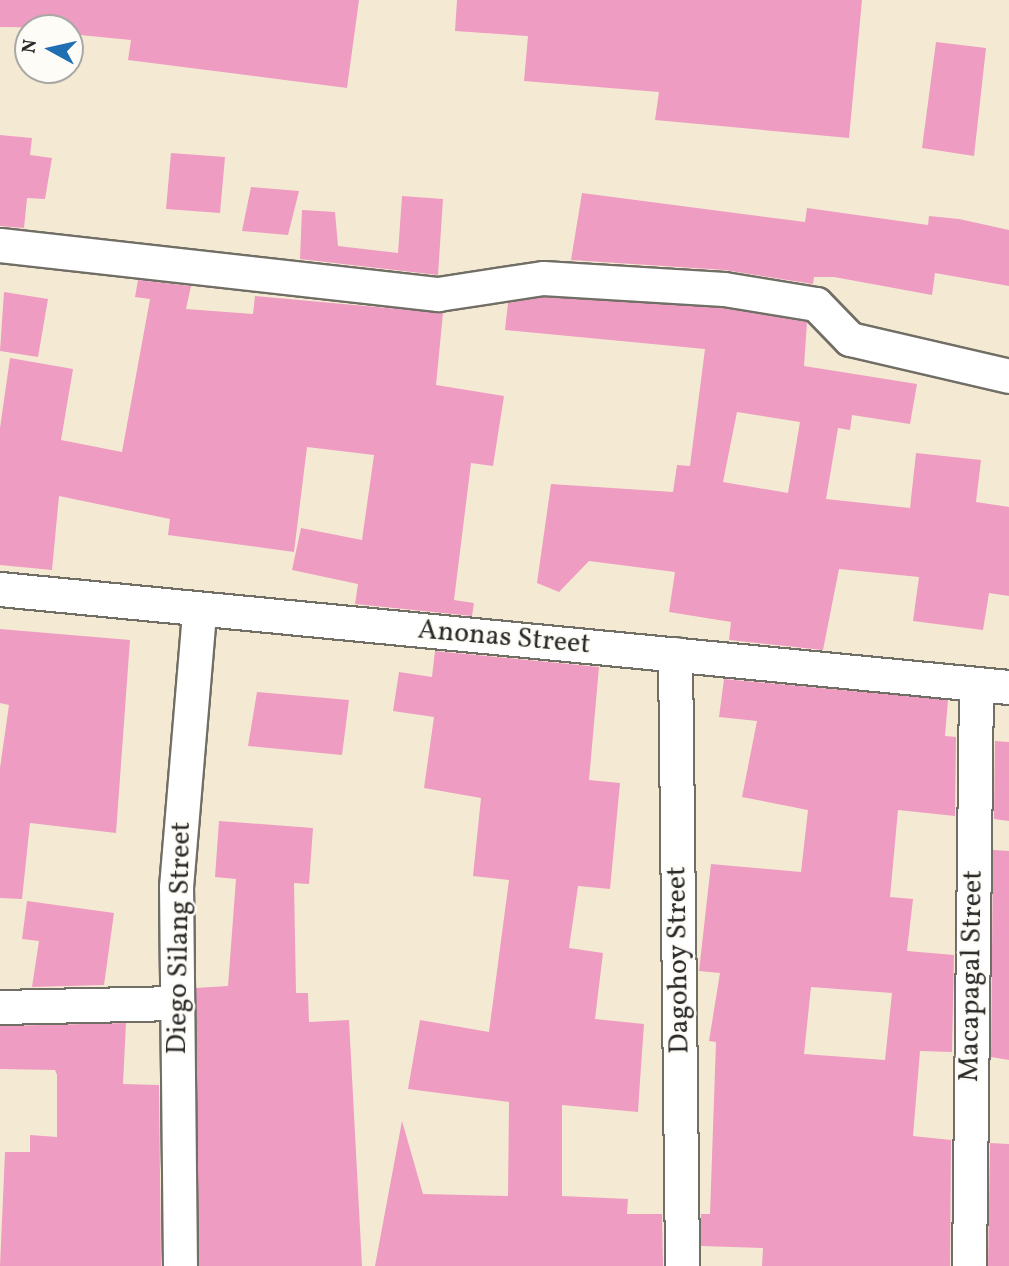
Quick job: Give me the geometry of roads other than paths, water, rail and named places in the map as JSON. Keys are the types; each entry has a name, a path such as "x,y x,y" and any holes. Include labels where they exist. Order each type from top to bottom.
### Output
{"street":[{"path":"0,245 438,294 542,278 724,289 816,304 850,339 1009,376"},
{"name":"Anonas Street","path":"0,589 199,611 1009,687"},
{"name":"Diego Silang Street","path":"180,1266 176,887 199,611"},
{"name":"Dagohoy Street","path":"675,654 682,1266"},
{"name":"Macapagal Street","path":"969,1266 976,685"},
{"path":"0,1007 177,1003"}]}
